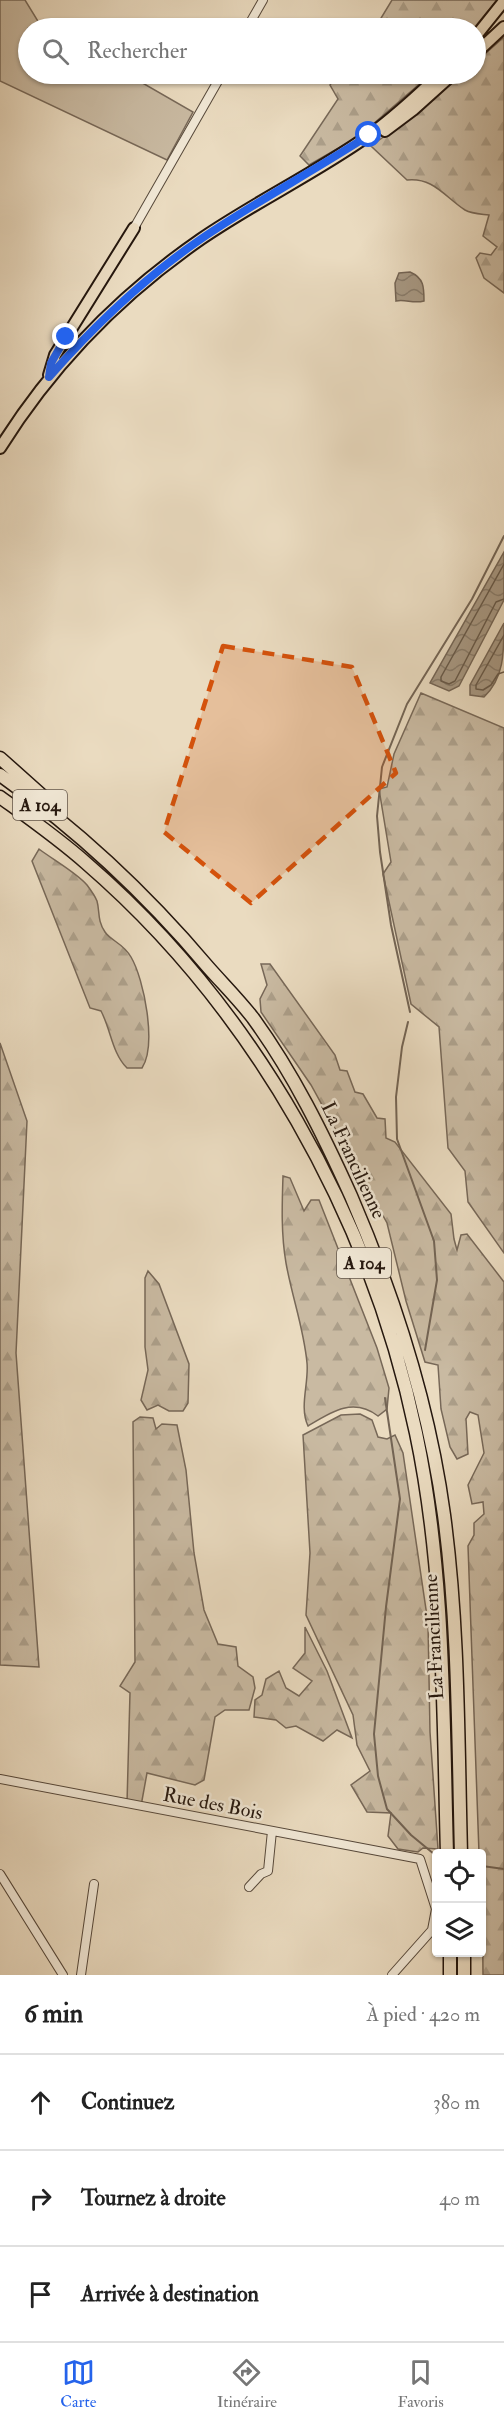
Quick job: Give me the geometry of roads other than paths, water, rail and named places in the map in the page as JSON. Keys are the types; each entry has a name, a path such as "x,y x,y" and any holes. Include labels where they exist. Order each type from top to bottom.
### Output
{"highway":[{"path":"0,758 74,824 78,837"},
{"name":"La Francilienne","path":"0,775 78,837 152,904 252,1016 292,1077 327,1142 363,1224 394,1303 409,1351 429,1430 444,1514 455,1644 461,1849"},
{"name":"La Francilienne","path":"0,797 86,863 168,944 212,996 253,1050 294,1113 350,1230 378,1298 402,1376 416,1432 428,1504 441,1645 447,1849"},
{"path":"450,1957 450,1975"},
{"path":"464,1957 464,1975"}],"main road":[{"path":"486,24 504,1"},
{"path":"486,44 504,27"},
{"path":"0,448 25,408 78,343 158,272 201,239 369,135 428,84"},
{"path":"329,161 370,141 412,110 442,84"},
{"path":"49,377 55,355 134,228"},
{"path":"0,458 35,405 101,322"}],"street":[{"path":"253,18 263,0"},
{"path":"134,228 216,84"},
{"name":"Rue des Bois","path":"0,1779 420,1859 434,1903"},
{"path":"249,1887 261,1874 268,1871 272,1831"},
{"path":"0,1874 63,1975"},
{"path":"81,1975 94,1884"},
{"path":"392,1975 432,1930"}],"water":[{"path":"410,272 418,277 422,284 424,301 396,301 395,283 399,273"},
{"path":"504,552 504,600 459,686 449,691 430,683"},
{"path":"504,623 502,664 496,682 484,697 470,695 470,685"}],"waterway":[{"path":"410,1012 391,925 380,852 377,816 382,767 407,704 472,599 504,536"},
{"path":"408,1022 402,1047 396,1097 397,1139 434,1241 437,1280 425,1350"},
{"path":"385,1398 400,1499 386,1607 374,1734 378,1776 387,1809 411,1835 432,1852"},
{"path":"486,1867 504,1869"}]}
